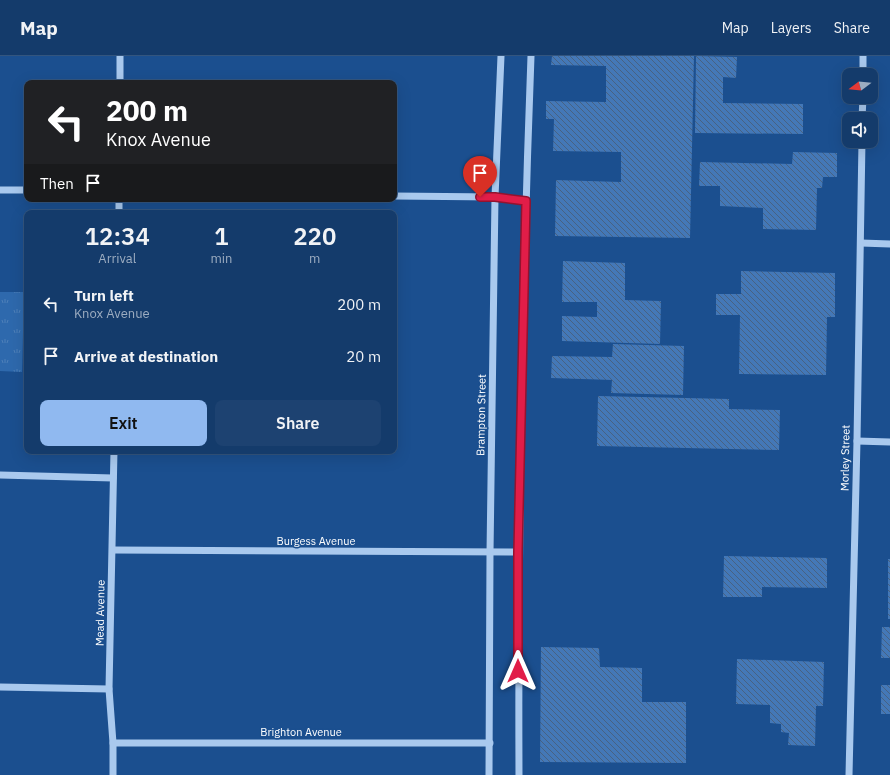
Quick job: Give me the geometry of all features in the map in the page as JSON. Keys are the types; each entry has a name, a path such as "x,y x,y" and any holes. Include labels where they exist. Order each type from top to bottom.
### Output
{"street":[{"path":"120,56 120,80"},
{"name":"Brampton Street","path":"489,775 490,553 495,197 501,56"},
{"path":"519,775 518,552 531,56"},
{"path":"863,56 863,68"},
{"name":"Morley Street","path":"849,775 862,148"},
{"path":"0,190 24,190"},
{"path":"397,196 495,197 526,201"},
{"path":"860,243 890,244"},
{"path":"857,441 890,442"},
{"name":"Mead Avenue","path":"113,775 110,689 114,454"},
{"path":"0,475 113,478"},
{"name":"Burgess Avenue","path":"113,550 518,552"},
{"path":"0,687 110,689"},
{"name":"Brighton Avenue","path":"113,742 490,743"}],"green space":[{"path":"0,292 24,292 22,372 0,371"}],"building":[{"path":"552,56 694,56 690,238 555,236 556,180 621,182 621,152 553,151 554,119 546,119 546,101 606,102 606,66 551,65"},
{"path":"696,56 737,57 736,78 723,77 723,103 803,104 803,134 695,133"},
{"path":"793,152 837,153 837,177 823,177 822,188 817,188 816,230 763,229 763,208 720,206 720,186 699,186 700,162 792,164"},
{"path":"563,261 625,263 625,300 661,301 660,344 562,341 562,316 597,317 597,302 562,302"},
{"path":"741,271 835,273 835,317 827,317 826,375 739,374 740,315 716,315 716,294 741,294"},
{"path":"613,344 684,346 683,395 611,393 612,380 551,378 552,356 612,357"},
{"path":"598,396 729,399 729,409 780,410 779,450 597,446"},
{"path":"724,556 827,558 827,588 762,587 762,597 723,597"},
{"path":"888,559 890,559 890,619 888,619"},
{"path":"882,627 890,627 890,658 881,658"},
{"path":"541,647 599,648 600,667 642,668 642,702 686,702 686,763 540,762"},
{"path":"737,659 824,662 823,706 816,706 815,746 788,745 789,733 781,732 781,724 770,723 770,705 736,704"},
{"path":"881,685 890,685 890,714 881,714"}],"route":[{"path":"480,197 495,197 526,201 518,552 518,671"}]}
